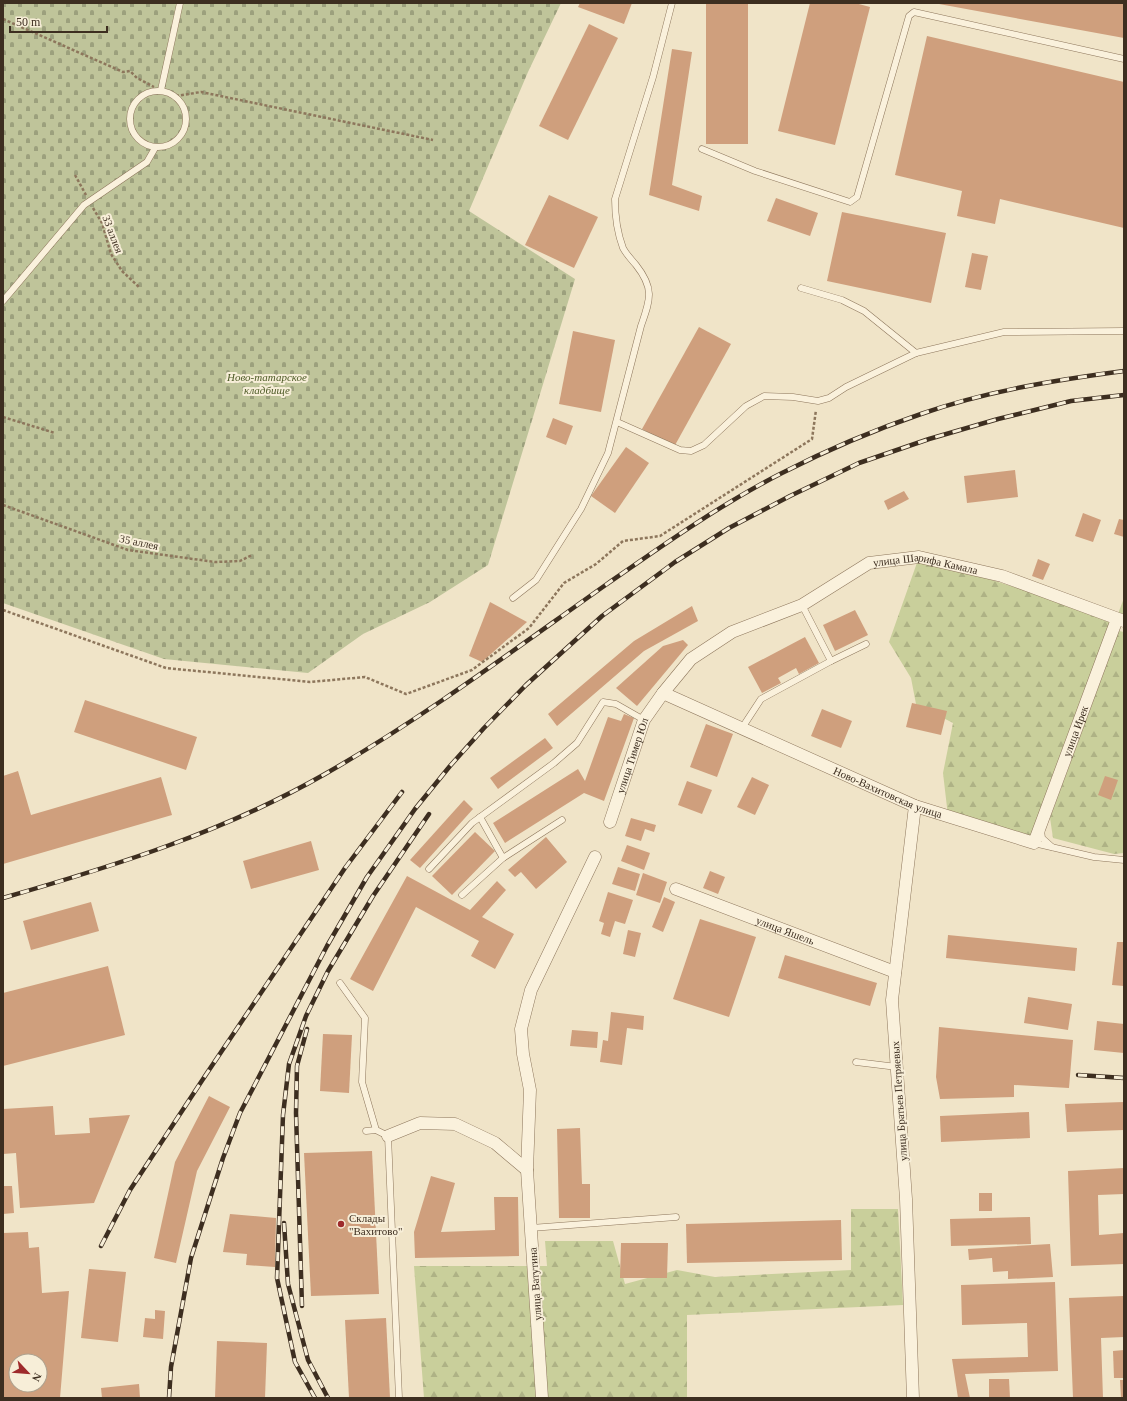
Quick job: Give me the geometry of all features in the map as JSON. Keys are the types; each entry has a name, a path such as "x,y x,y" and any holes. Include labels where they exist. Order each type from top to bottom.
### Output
{"street":[{"name":"улица Шарифа Камала","path":"663,693 691,659 732,632 802,605 869,563 919,557 1002,576 1120,620"},
{"name":"улица Ирек","path":"1034,843 1120,620"},
{"name":"улица Тимер Юл","path":"610,822 644,720 663,693"},
{"name":"Ново-Вахитовская улица","path":"663,693 915,806 1034,843"},
{"name":"улица Братьев Петряевых","path":"913,1398 907,1156 897,1068 892,1000 894,972 915,806"},
{"name":"улица Ватутина","path":"542,1398 527,1170 530,1090 523,1054 521,1029 530,990 595,857"},
{"name":"улица Яшель","path":"676,889 894,972"},
{"path":"388,1136 420,1123 455,1124 495,1142 527,1170"}],"lane":[{"path":"161,90 180,3"},
{"path":"513,598 536,580 581,509 608,453 617,422 641,326 648,305 650,289 641,271 624,249 615,215 615,199 654,77 672,3"},
{"path":"702,149 755,171 850,202 858,197 909,16 914,12 1124,59"},
{"path":"161,90 176,96 185,108 187,122 182,136 170,146 155,148 141,143 132,131 130,116 135,102 147,93 161,90"},
{"path":"3,301 84,205 147,162 155,148"},
{"path":"801,288 842,300 864,311 916,353"},
{"path":"617,422 680,450 690,451 704,445 746,406 764,396 793,397 818,401 829,398 846,387 916,353 1004,332 1124,331"},
{"path":"802,605 831,661"},
{"path":"742,728 761,699 866,644"},
{"path":"429,869 472,822 554,763 577,743 603,702 616,704 644,720"},
{"path":"480,817 503,858"},
{"path":"462,896 503,858 562,820"},
{"path":"1040,826 1042,838 1052,847"},
{"name":"Ново-Вахитовская улица","path":"1034,843 1094,857 1124,860"},
{"path":"340,984 365,1018 362,1082 376,1130"},
{"path":"856,1062 897,1068"},
{"path":"366,1131 376,1130 388,1136 399,1398"},
{"path":"531,1228 676,1217"}],"path":[{"path":"3,19 123,72 130,71 137,78 161,90"},
{"path":"176,96 201,92 433,140"},
{"name":"33 аллея","path":"75,175 102,223 111,254 122,272 140,288"},
{"path":"3,610 166,668 310,682 365,678 406,694 472,670 529,628 564,583 596,564 624,541 660,536 812,439 818,401"},
{"path":"3,417 55,433"},
{"name":"35 аллея","path":"3,505 128,550 215,562 240,561 252,555"}],"green space":[{"name":"Ново-татарское кладбище","path":"3,3 561,3 528,72 469,211 575,279 488,565 430,602 363,634 308,673 164,659 3,603"},
{"path":"919,557 1116,619 1124,598 1124,621 1117,619 1034,843 948,816 943,773 953,723 916,704 911,678 889,642"},
{"path":"1119,631 1124,632 1124,853 1114,854 1053,838 1050,818"},
{"path":"851,1209 898,1209 903,1305 687,1315 687,1398 424,1398 414,1266 547,1266 545,1241 613,1241 625,1284 677,1270 715,1277 851,1270"}],"building":[{"path":"580,3 632,3 624,24 578,7"},
{"path":"706,3 748,3 748,144 706,144"},
{"path":"810,3 855,3 870,7 835,145 778,131"},
{"path":"1124,3 1124,38 939,4"},
{"path":"589,24 618,38 568,140 539,126"},
{"path":"927,36 1124,82 1124,228 1000,199 995,224 957,216 962,191 895,175"},
{"path":"672,49 692,52 672,185 702,196 699,211 649,195"},
{"path":"549,195 598,217 574,268 525,245"},
{"path":"776,198 818,213 810,236 767,221"},
{"path":"842,212 946,233 931,303 827,281"},
{"path":"972,253 988,256 981,290 965,287"},
{"path":"699,327 731,344 674,447 642,429"},
{"path":"573,331 615,340 601,412 559,404"},
{"path":"553,418 573,426 566,445 546,437"},
{"path":"626,447 649,463 615,513 591,496"},
{"path":"1015,470 1018,497 967,503 964,476"},
{"path":"904,491 909,499 888,510 884,501"},
{"path":"1083,513 1101,520 1093,542 1075,536"},
{"path":"1119,519 1124,520 1124,537 1114,534"},
{"path":"1038,559 1050,564 1043,580 1032,576"},
{"path":"490,602 527,622 482,662 469,656"},
{"path":"692,606 698,621 644,651 557,726 548,714 634,641"},
{"path":"855,610 868,635 835,651 823,625"},
{"path":"805,637 819,663 799,674 796,668 778,678 781,683 762,693 748,667"},
{"path":"683,640 688,645 637,706 616,688 663,646"},
{"path":"85,700 197,737 186,770 74,732"},
{"path":"912,703 947,711 941,735 906,727"},
{"path":"822,709 852,721 841,748 811,736"},
{"path":"624,714 634,718 604,801 584,793 505,843 493,823 578,769 585,781 608,717 621,721"},
{"path":"706,724 733,734 717,777 690,767"},
{"path":"545,738 553,748 498,789 490,778"},
{"path":"18,771 31,815 161,777 172,815 3,864 3,776"},
{"path":"1105,776 1118,780 1111,800 1098,795"},
{"path":"752,777 769,785 755,815 737,807"},
{"path":"687,781 712,790 702,814 678,805"},
{"path":"464,800 473,809 420,868 410,860"},
{"path":"631,818 656,825 654,832 645,829 641,841 625,836"},
{"path":"475,832 495,851 452,895 432,876"},
{"path":"546,837 567,862 536,889 521,872 515,877 508,870"},
{"path":"311,841 319,870 251,889 243,861"},
{"path":"627,845 650,853 644,870 621,861"},
{"path":"618,867 640,874 635,891 612,884"},
{"path":"710,871 725,877 718,894 703,888"},
{"path":"643,873 667,882 660,903 636,895"},
{"path":"407,876 470,910 497,881 506,890 482,917 514,934 495,969 471,956 479,941 416,907 373,991 350,979"},
{"path":"608,892 633,900 625,924 615,921 610,937 601,934 604,923 599,921"},
{"path":"664,897 675,902 663,932 652,927"},
{"path":"91,902 99,931 31,950 23,921"},
{"path":"700,919 756,937 729,1017 673,999"},
{"path":"628,930 641,933 635,957 623,954"},
{"path":"948,935 1077,948 1075,971 946,958"},
{"path":"1117,942 1124,942 1124,986 1112,985"},
{"path":"785,955 877,983 870,1006 778,978"},
{"path":"108,966 125,1035 3,1066 3,993"},
{"path":"1028,997 1072,1004 1068,1030 1024,1023"},
{"path":"611,1012 644,1016 643,1030 627,1028 622,1065 600,1062 603,1040 608,1041"},
{"path":"1097,1021 1124,1024 1124,1053 1094,1050"},
{"path":"939,1027 1073,1040 1069,1088 1014,1085 1014,1097 940,1099 936,1077"},
{"path":"572,1030 598,1032 597,1048 570,1046"},
{"path":"323,1034 352,1035 349,1093 320,1091"},
{"path":"209,1096 230,1107 197,1171 176,1263 154,1258 175,1162"},
{"path":"1124,1102 1124,1130 1067,1132 1065,1104"},
{"path":"53,1106 55,1135 90,1133 89,1118 130,1115 94,1203 20,1208 16,1153 3,1154 3,1109"},
{"path":"1029,1112 1030,1138 941,1142 940,1116"},
{"path":"580,1128 582,1184 590,1184 590,1218 559,1218 557,1129"},
{"name":"Склады \"Вахитово\"","path":"372,1151 379,1294 311,1296 304,1153"},
{"path":"1124,1168 1124,1194 1098,1195 1099,1235 1124,1233 1124,1264 1071,1266 1068,1171"},
{"path":"431,1176 455,1183 441,1232 495,1230 494,1197 518,1197 519,1256 415,1258 414,1232"},
{"path":"3,1186 12,1186 14,1213 3,1214"},
{"path":"979,1193 992,1193 992,1211 979,1211"},
{"path":"230,1214 276,1218 275,1267 246,1265 247,1254 223,1252"},
{"path":"1030,1217 1031,1244 951,1246 950,1219"},
{"path":"841,1220 842,1260 687,1263 686,1224"},
{"path":"28,1232 29,1248 39,1247 42,1293 69,1291 60,1398 3,1398 3,1233"},
{"path":"621,1243 668,1243 667,1278 620,1278"},
{"path":"1050,1244 1053,1277 1008,1279 1008,1271 993,1272 992,1258 969,1260 968,1249"},
{"path":"89,1269 126,1272 118,1342 81,1338"},
{"path":"1055,1282 1058,1371 965,1374 970,1398 958,1398 952,1359 1028,1357 1027,1323 962,1325 961,1285"},
{"path":"1124,1296 1124,1337 1101,1338 1103,1398 1073,1398 1069,1298"},
{"path":"155,1310 165,1311 163,1339 143,1337 145,1318 155,1319"},
{"path":"386,1318 390,1398 349,1398 345,1320"},
{"path":"217,1341 267,1343 265,1398 215,1398"},
{"path":"1124,1350 1124,1378 1114,1378 1113,1351"},
{"path":"989,1379 1009,1379 1010,1398 989,1398"},
{"path":"1120,1380 1124,1380 1124,1398 1121,1398"},
{"path":"139,1384 140,1398 102,1398 101,1388"}],"railway":[{"path":"3,898 168,846 287,795 325,774 397,730 693,526 759,485 816,456 903,420 971,399 1047,382 1124,371"},
{"path":"169,1398 171,1367 191,1258 223,1158 240,1113 327,946 367,877 415,809 450,766 484,728 526,685 602,616 675,562 729,528 790,496 859,463 929,439 998,419 1071,401 1124,395"},
{"path":"101,1246 130,1190 207,1073 345,868 402,792"},
{"path":"315,1398 295,1362 277,1278 283,1115 289,1064 306,1016 328,971 373,896 429,814"},
{"path":"302,1306 296,1113 297,1066 307,1029"},
{"path":"1078,1075 1124,1078"},
{"path":"284,1223 288,1284 308,1360 328,1398"}],"place":[{"name":"Склады \"Вахитово\"","path":"341,1224"}]}
